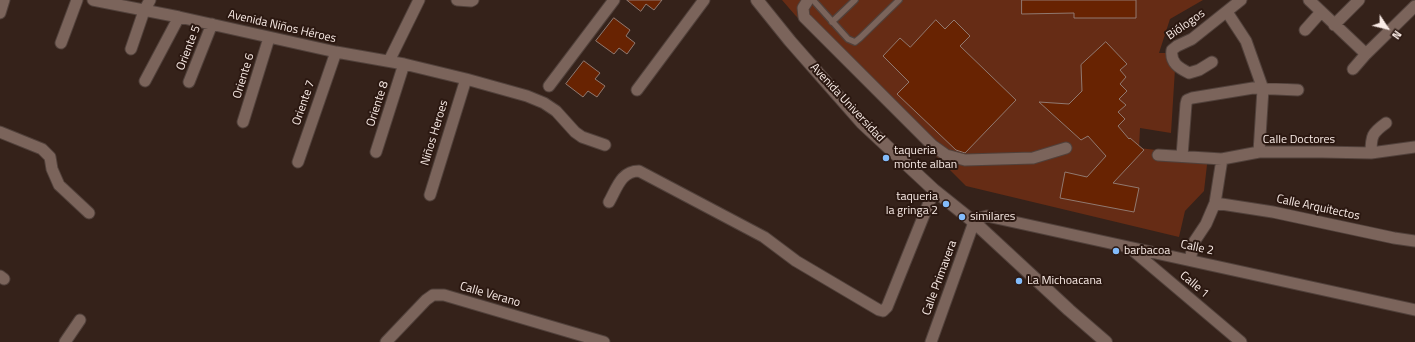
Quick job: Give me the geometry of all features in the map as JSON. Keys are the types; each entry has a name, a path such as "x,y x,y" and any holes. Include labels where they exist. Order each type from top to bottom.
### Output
{"street":[{"path":"0,13 4,0"},
{"path":"61,43 77,0"},
{"name":"Avenida Niños Héroes","path":"93,0 466,78 527,96 544,103 556,111 575,132 582,137 605,145"},
{"path":"131,49 144,11 150,0"},
{"path":"389,61 419,0"},
{"path":"457,0 472,2 473,0"},
{"path":"548,86 614,0"},
{"path":"637,90 704,0"},
{"name":"Avenida Universidad","path":"757,0 790,41 862,123 934,190 974,222 1069,310 1106,342"},
{"path":"808,0 803,8 804,17 932,145 946,155 965,160 1033,158 1066,148"},
{"name":"Biólogos","path":"1212,62 1189,73 1177,68 1171,57 1172,50 1192,39 1241,0"},
{"path":"1309,0 1366,54"},
{"path":"1334,25 1359,0"},
{"path":"1353,69 1366,54 1415,6"},
{"path":"1227,12 1246,41 1262,89 1259,152"},
{"path":"1305,30 1321,12"},
{"path":"145,81 179,17"},
{"name":"Oriente 5","path":"189,82 212,24"},
{"name":"Oriente 6","path":"243,122 269,38"},
{"name":"Oriente 7","path":"298,162 336,52"},
{"name":"Oriente 8","path":"376,152 404,64"},
{"name":"Niños Heroes","path":"430,195 466,78"},
{"path":"1182,156 1186,104 1188,100 1192,98 1253,88 1298,90"},
{"path":"1371,153 1372,136 1376,130 1386,123"},
{"path":"0,132 42,149 50,157 52,169 59,185 89,213"},
{"name":"Calle Doctores","path":"1158,155 1222,159 1259,152 1371,153 1415,147"},
{"path":"1190,260 1194,242 1206,224 1215,203 1222,159"},
{"path":"609,202 623,176 632,171 639,171 764,237 796,261 883,311 887,307 934,190"},
{"name":"Calle Arquitectos","path":"1215,203 1273,212 1394,238 1415,241"},
{"name":"Calle 2","path":"974,222 987,216 995,217 1415,310"},
{"name":"Calle Primavera","path":"931,342 974,222"},
{"name":"Calle 1","path":"1130,248 1241,342"},
{"name":"Calle Verano","path":"386,342 426,300 434,295 444,295 604,342"},
{"path":"64,342 80,320"}],"lane":[{"path":"812,0 848,39 855,42 899,0"},
{"path":"832,22 855,0"}],"shaded area":[{"path":"782,0 1203,0 1170,19 1159,53 1176,53 1171,133 1140,128 1139,148 1208,156 1204,191 1185,211 1179,237 966,186 795,15"}],"building":[{"path":"627,0 662,0 654,10 646,4 641,11"},
{"path":"1022,0 1136,0 1136,18 1074,18 1074,13 1022,14"},
{"path":"614,18 630,30 626,36 635,43 627,54 619,48 614,54 596,41"},
{"path":"936,20 945,29 954,20 970,36 960,46 1016,100 965,153 956,150 897,94 909,82 883,56 900,38 910,47"},
{"path":"1106,42 1127,64 1120,70 1126,77 1120,84 1127,91 1119,99 1126,105 1118,112 1125,119 1118,126 1129,139 1130,138 1144,150 1113,183 1139,188 1134,212 1060,198 1065,172 1087,177 1106,156 1088,136 1081,140 1039,102 1069,104 1082,91 1081,65"},
{"path":"584,61 600,73 595,79 605,86 597,97 588,91 583,97 566,84"}],"place":[{"name":"taqueria monte alban","path":"886,158"},
{"name":"taqueria la gringa 2","path":"946,204"},
{"name":"similares","path":"962,217"},
{"name":"barbacoa","path":"1116,251"},
{"name":"La Michoacana","path":"1019,281"}]}
